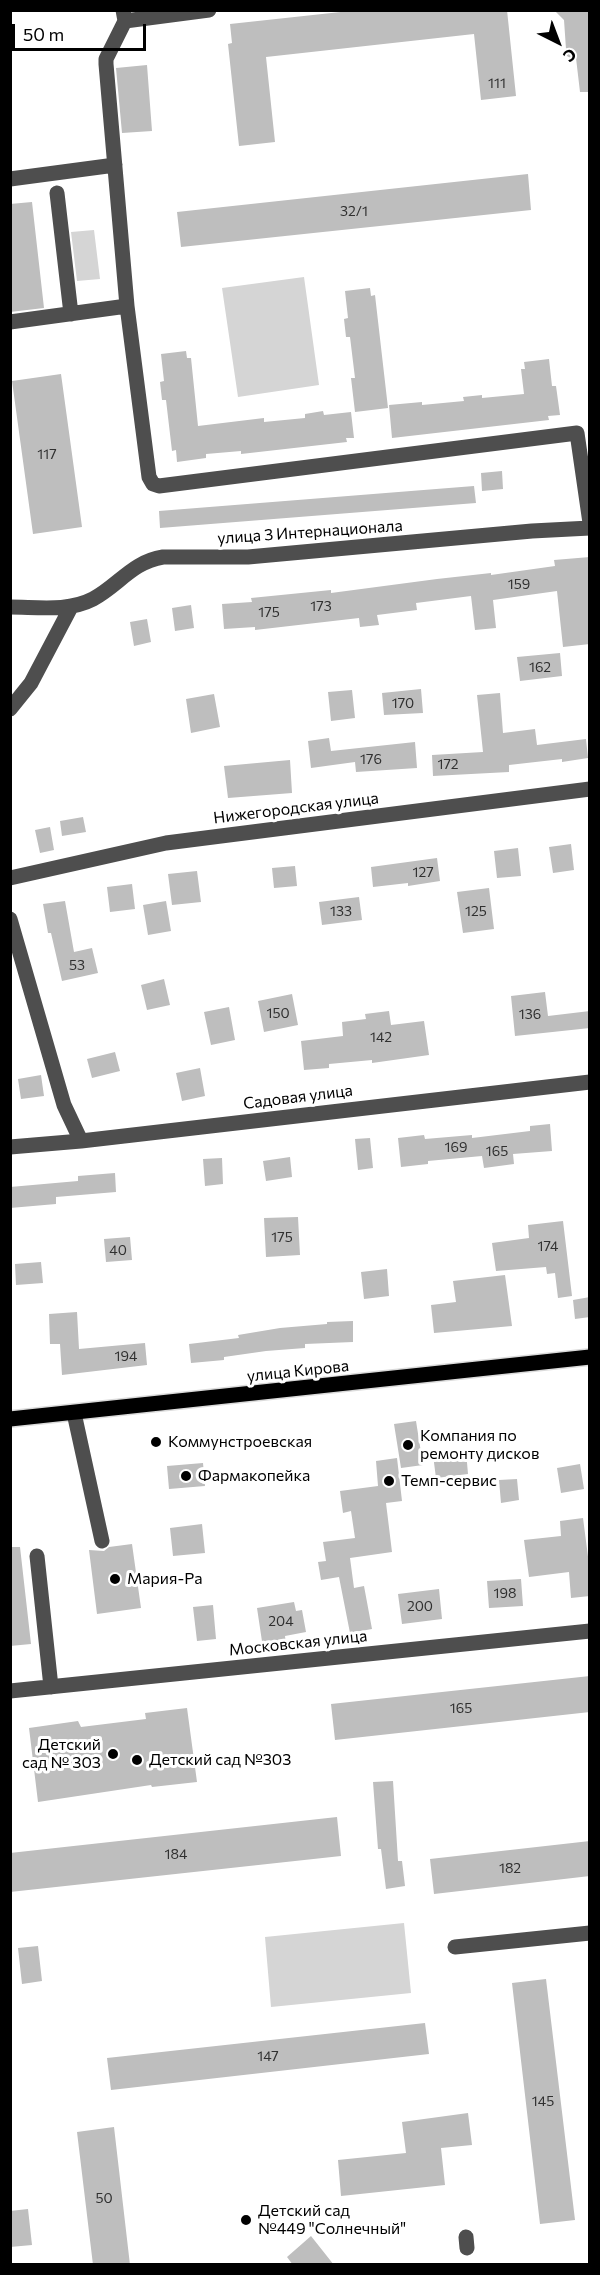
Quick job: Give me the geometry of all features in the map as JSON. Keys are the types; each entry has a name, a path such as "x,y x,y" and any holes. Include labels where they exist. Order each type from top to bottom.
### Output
{"main road":[{"name":"улица Кирова","path":"10,1419 590,1357"}],"street":[{"path":"209,10 124,16 106,59 127,306 149,477 153,484 159,486 577,434 590,523"},
{"path":"10,179 115,165"},
{"path":"57,193 71,314"},
{"path":"10,322 127,306"},
{"name":"улица 3 Интернационала","path":"10,607 71,607 92,600 138,564 149,559 163,557 248,557 532,531 590,528"},
{"path":"10,709 31,683 71,607"},
{"name":"Нижегородская улица","path":"10,878 166,843 590,789"},
{"path":"10,919 64,1105 81,1141"},
{"name":"Садовая улица","path":"10,1147 81,1141 590,1082"},
{"path":"74,1413 102,1541"},
{"path":"37,1556 51,1687"},
{"name":"Московская улица","path":"10,1691 590,1631"},
{"path":"455,1947 590,1934"}],"shaded area":[{"path":"94,230 100,279 77,281 71,232"},
{"path":"304,277 319,385 238,397 222,288"},
{"path":"404,1923 411,1993 271,2007 265,1937"}],"building":[{"path":"359,10 507,10 516,96 481,100 474,34 266,57 275,142 239,146 228,44 232,43 230,24"},
{"path":"554,10 590,10 590,92 580,92 576,58 572,59 562,53 566,49 564,20"},
{"path":"147,65 152,131 122,133 116,68"},
{"path":"528,174 531,210 181,247 177,212"},
{"path":"32,202 44,308 10,312 10,204"},
{"path":"370,288 371,296 375,295 388,408 355,412 351,378 355,378 350,337 346,337 344,319 348,318 345,291"},
{"path":"186,351 187,358 191,358 198,426 264,418 264,422 305,418 305,414 323,411 324,415 351,412 354,438 346,438 347,442 241,454 241,451 206,454 206,458 177,462 176,450 172,451 166,400 162,400 160,382 164,381 161,354"},
{"path":"549,359 552,386 556,386 560,415 548,416 549,420 392,438 389,405 422,402 422,405 464,401 463,397 482,395 482,398 524,394 521,369 525,369 524,362"},
{"path":"61,374 82,527 33,534 12,381"},
{"path":"502,471 503,489 482,491 481,473"},
{"path":"474,486 476,503 160,528 159,511"},
{"path":"590,557 590,644 563,647 557,591 493,600 496,628 475,630 471,596 416,603 417,610 377,615 379,625 360,627 359,618 255,630 255,627 224,629 222,604 252,602 251,598 331,590 331,593 437,579 491,573 491,575 555,566 554,560"},
{"path":"191,605 194,628 175,631 172,608"},
{"path":"147,619 151,642 134,646 130,622"},
{"path":"560,653 562,676 520,681 517,657"},
{"path":"421,689 423,713 384,715 382,693"},
{"path":"352,690 355,718 331,721 328,692"},
{"path":"500,693 503,733 535,729 537,745 586,739 588,758 509,765 509,772 433,776 432,755 483,752 477,695"},
{"path":"214,694 220,727 191,733 186,699"},
{"path":"329,738 331,751 415,742 417,768 356,772 355,762 311,768 308,741"},
{"path":"290,760 292,793 228,798 224,766"},
{"path":"83,817 86,832 62,836 60,821"},
{"path":"50,827 54,850 40,853 35,830"},
{"path":"571,844 574,870 553,873 549,847"},
{"path":"518,848 521,876 497,878 494,851"},
{"path":"437,858 440,881 408,886 408,883 373,887 371,867"},
{"path":"295,866 297,886 274,888 272,868"},
{"path":"197,871 201,902 172,905 168,874"},
{"path":"132,884 135,909 110,912 107,887"},
{"path":"489,888 494,929 463,933 457,892"},
{"path":"359,897 362,920 322,925 319,902"},
{"path":"65,901 74,952 92,948 98,973 62,981 51,933 48,933 43,904"},
{"path":"166,901 171,931 148,935 143,905"},
{"path":"164,979 170,1005 147,1010 141,985"},
{"path":"545,992 548,1016 590,1011 590,1028 515,1036 511,996"},
{"path":"292,994 298,1025 264,1032 258,1001"},
{"path":"229,1007 235,1040 211,1045 204,1012"},
{"path":"389,1011 391,1025 424,1021 429,1055 372,1063 372,1060 329,1064 329,1068 304,1070 301,1041 343,1036 342,1022 366,1019 365,1014"},
{"path":"115,1052 120,1071 92,1078 87,1059"},
{"path":"200,1068 205,1096 182,1101 176,1073"},
{"path":"41,1075 44,1096 21,1099 18,1079"},
{"path":"550,1124 552,1151 513,1154 514,1164 484,1168 482,1156 428,1161 428,1164 401,1167 398,1138 424,1135 425,1139 472,1135 472,1138 530,1131 530,1126"},
{"path":"370,1138 373,1168 358,1170 355,1139"},
{"path":"290,1157 292,1177 266,1181 263,1161"},
{"path":"222,1158 223,1184 205,1186 203,1159"},
{"path":"115,1173 116,1192 56,1197 56,1204 10,1208 10,1187 78,1181 78,1176"},
{"path":"298,1217 300,1255 266,1257 264,1218"},
{"path":"563,1221 572,1296 558,1298 555,1273 547,1274 546,1267 496,1271 492,1243 529,1238 528,1225"},
{"path":"130,1237 132,1260 106,1262 104,1239"},
{"path":"41,1262 43,1283 16,1285 15,1264"},
{"path":"387,1269 389,1296 364,1299 361,1272"},
{"path":"505,1275 512,1326 434,1333 431,1305 456,1302 453,1281"},
{"path":"590,1297 590,1317 575,1319 573,1300"},
{"path":"77,1312 79,1349 145,1343 147,1365 62,1375 60,1344 50,1344 49,1314"},
{"path":"353,1321 353,1342 305,1344 305,1348 266,1351 224,1357 224,1360 191,1363 189,1344 239,1338 238,1335 280,1328"},
{"name":"Компания по ремонту дисков","path":"416,1421 423,1465 401,1468 394,1424"},
{"path":"466,1451 468,1474 436,1478 433,1455"},
{"path":"397,1458 402,1501 386,1503 392,1552 350,1558 354,1588 364,1586 372,1629 350,1633 339,1577 321,1580 318,1562 326,1561 323,1542 355,1538 351,1511 343,1513 340,1491 378,1486 376,1461"},
{"name":"Фармакопейка","path":"203,1463 205,1486 169,1489 167,1466"},
{"path":"580,1464 584,1489 561,1493 557,1468"},
{"path":"517,1479 519,1500 501,1503 499,1480"},
{"path":"583,1518 590,1572 590,1596 571,1598 569,1572 529,1577 524,1540 561,1536 560,1521"},
{"path":"202,1524 205,1553 173,1556 170,1528"},
{"name":"Мария-Ра","path":"132,1544 141,1608 97,1614 89,1550 104,1551 109,1547"},
{"path":"10,1547 20,1547 31,1644 10,1646"},
{"path":"521,1579 523,1606 489,1608 487,1581"},
{"path":"439,1589 442,1619 402,1624 398,1594"},
{"path":"294,1602 296,1611 302,1610 306,1632 285,1636 286,1645 263,1648 257,1608"},
{"path":"213,1605 216,1639 197,1641 193,1607"},
{"path":"590,1676 590,1712 335,1740 331,1704"},
{"name":"Детский сад № 303","path":"187,1708 197,1782 152,1787 151,1785 38,1802 29,1728 78,1721 81,1727 146,1719 145,1713"},
{"path":"393,1781 398,1861 402,1861 405,1886 386,1889 381,1849 378,1849 373,1782"},
{"path":"337,1817 341,1856 10,1892 10,1853"},
{"path":"590,1841 590,1876 434,1894 430,1859"},
{"path":"38,1946 42,1981 22,1984 18,1948"},
{"path":"546,1979 575,2220 540,2224 512,1983"},
{"path":"425,2023 429,2054 111,2090 107,2058"},
{"path":"468,2113 472,2145 441,2148 445,2185 341,2196 338,2160 406,2153 402,2122"},
{"path":"114,2127 130,2265 93,2265 77,2132"},
{"path":"28,2209 32,2245 10,2247 10,2211"},
{"path":"311,2236 334,2265 293,2265 287,2257"}],"place":[{"name":"Коммунстроевская","path":"156,1442"},
{"name":"Компания по ремонту дисков","path":"408,1445"},
{"name":"Фармакопейка","path":"186,1476"},
{"name":"Темп-сервис","path":"389,1481"},
{"name":"Мария-Ра","path":"115,1579"},
{"name":"Детский сад № 303","path":"113,1754"},
{"name":"Детский сад №303","path":"137,1760"},
{"name":"Детский сад №449 \"Солнечный\"","path":"246,2220"}]}
